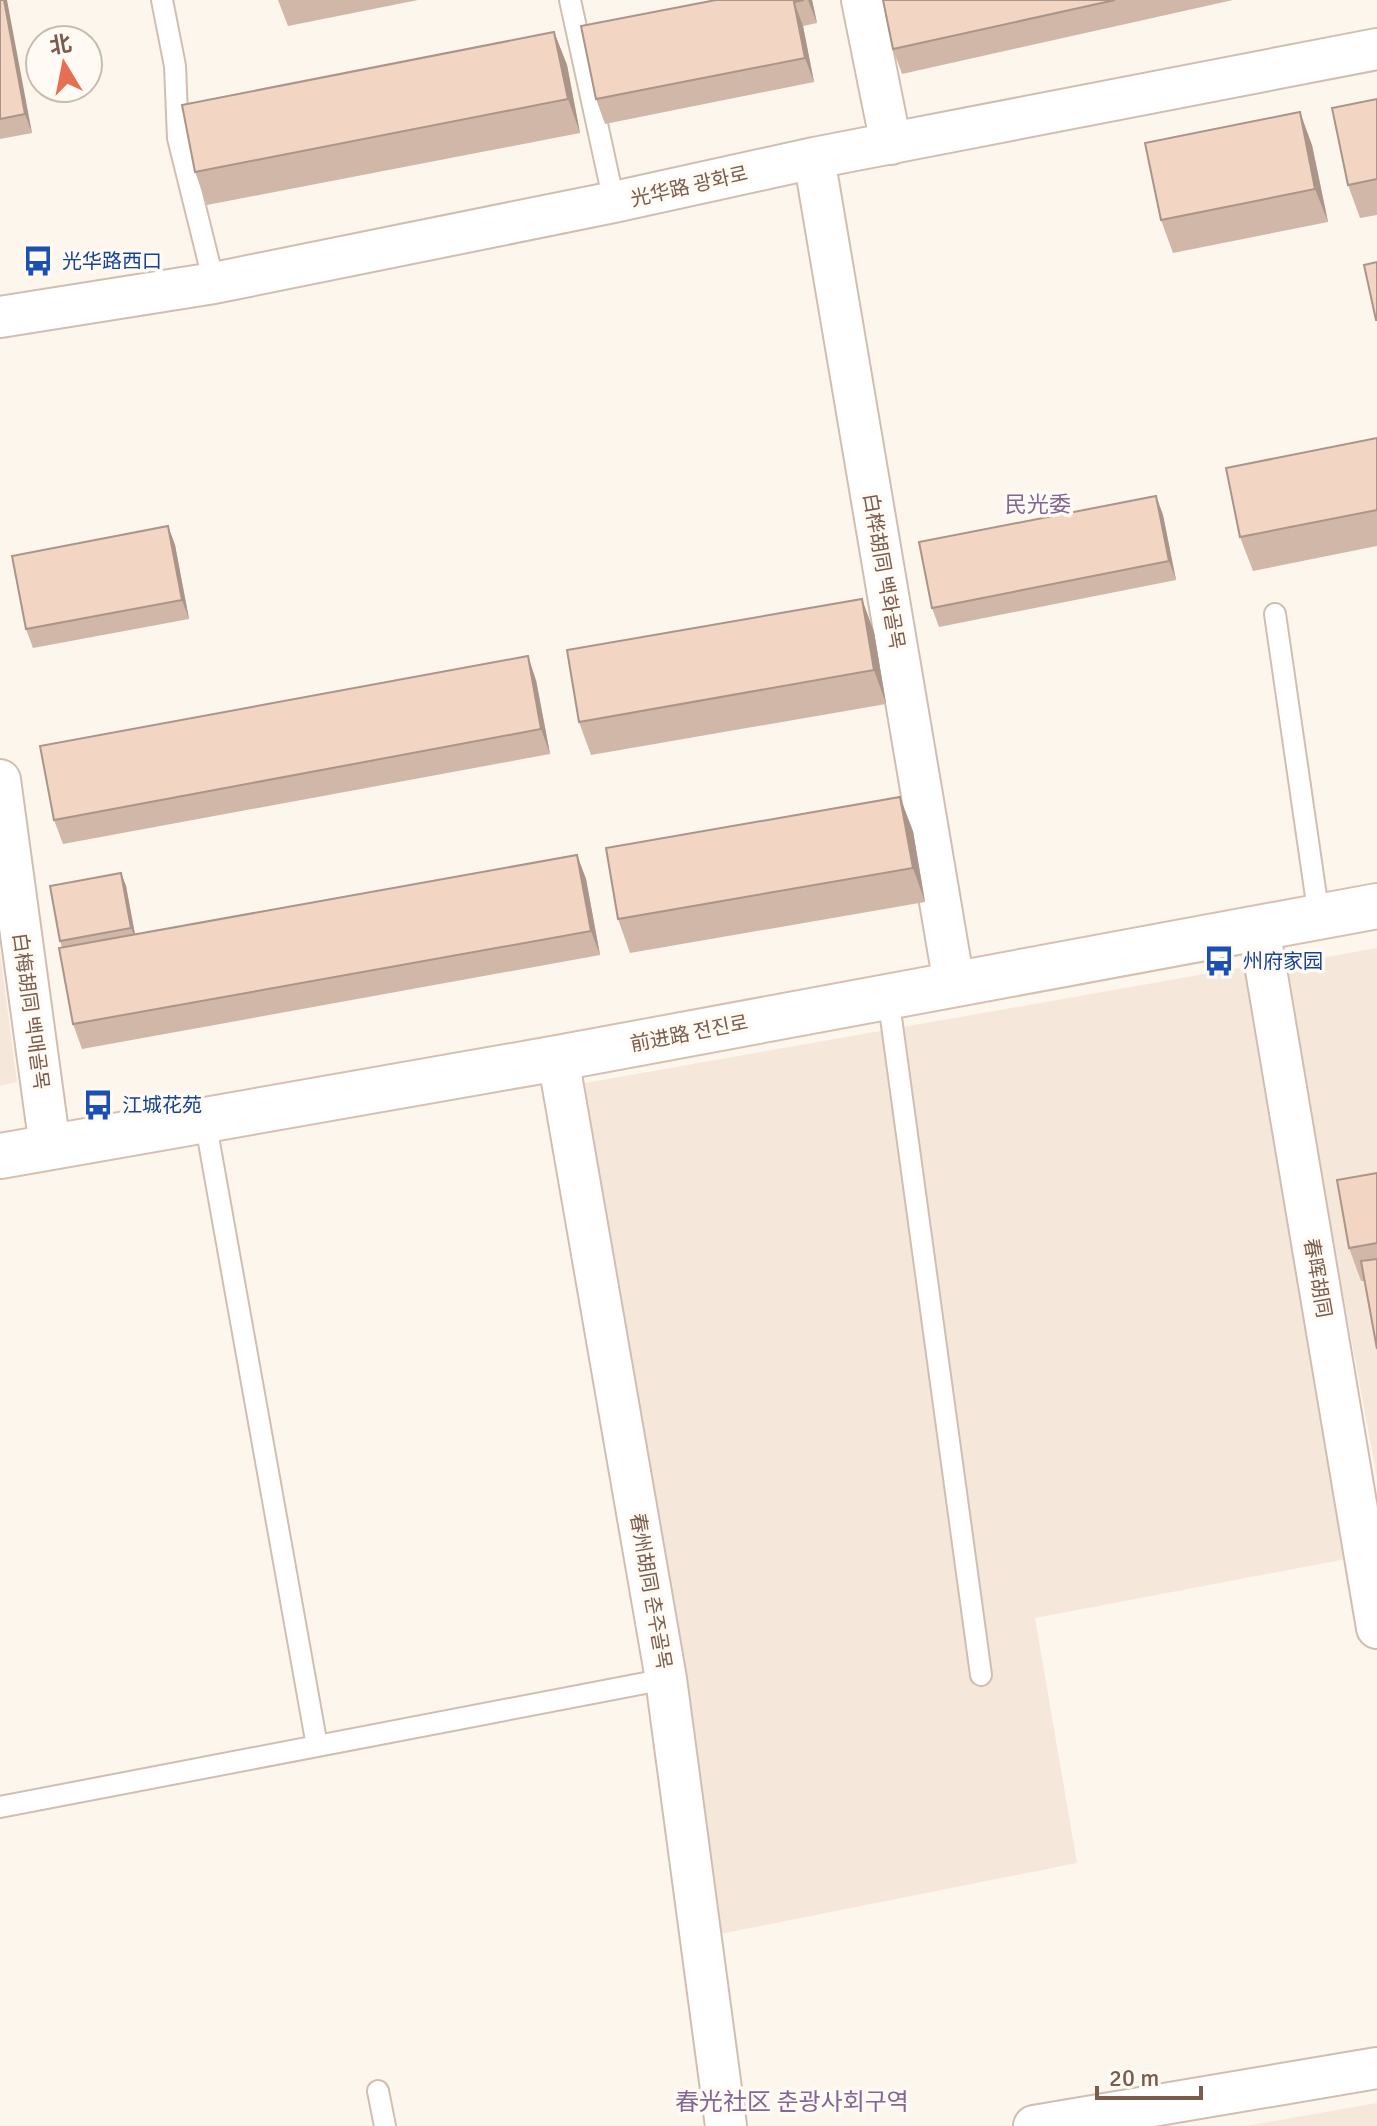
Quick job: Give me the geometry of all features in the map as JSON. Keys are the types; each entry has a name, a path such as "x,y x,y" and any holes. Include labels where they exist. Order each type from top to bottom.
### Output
{"street":[{"path":"862,0 891,144"},
{"name":"光华路 광화로","path":"0,317 214,283 814,158 1377,49"},
{"name":"白桦胡同 백화골목","path":"814,158 954,984"},
{"name":"白梅胡同 백매골목","path":"0,780 50,1147"},
{"name":"前进路 전진로","path":"0,1156 558,1058 1377,906"},
{"name":"春晖胡同","path":"1259,928 1377,1628"},
{"name":"春州胡同 춘주골목","path":"558,1058 666,1679 726,2126"},
{"path":"1034,2126 1108,2120 1377,2068"}],"lane":[{"path":"162,0 175,66 178,138 214,283"},
{"path":"570,0 614,202"},
{"path":"1275,614 1319,917"},
{"path":"888,996 981,1675"},
{"path":"205,1120 317,1746"},
{"path":"0,1807 666,1679"},
{"path":"378,2091 385,2126"}],"shaded area":[{"path":"1377,948 1377,1478 1282,965"},
{"path":"0,951 17,1082 0,1086"},
{"name":"州府家园","path":"1244,967 1346,1559 1035,1618 1077,1863 715,1935 585,1083"},
{"path":"1377,2103 1377,2126 1245,2126"}],"building":[{"path":"0,0 4,0 25,114 0,119"},
{"path":"716,0 804,0 794,2 805,58 596,99 581,26"},
{"path":"883,0 1115,0 893,49"},
{"path":"554,32 568,99 195,172 182,105"},
{"path":"1377,99 1377,179 1348,185 1332,108"},
{"path":"1300,112 1315,189 1161,220 1145,143"},
{"path":"1377,262 1377,320 1376,320 1364,265"},
{"path":"1377,438 1377,510 1240,537 1226,468"},
{"path":"1156,496 1169,561 932,608 919,542"},
{"path":"168,526 182,600 26,629 12,556"},
{"path":"862,599 874,670 579,722 567,650"},
{"path":"528,656 541,729 54,820 40,746"},
{"path":"900,797 913,868 618,919 606,848"},
{"path":"577,855 591,931 73,1024 59,948"},
{"path":"121,873 131,928 60,941 50,886"},
{"path":"1377,1173 1377,1243 1349,1248 1337,1180"},
{"path":"1377,1259 1377,1349 1361,1261"}],"place":[{"name":"光华路西口","path":"38,261"},
{"name":"州府家园","path":"1219,961"},
{"name":"江城花苑","path":"98,1105"}],"district":[{"name":"民光委","path":"1038,504"},
{"name":"春光社区 춘광사회구역","path":"792,2102"}]}
